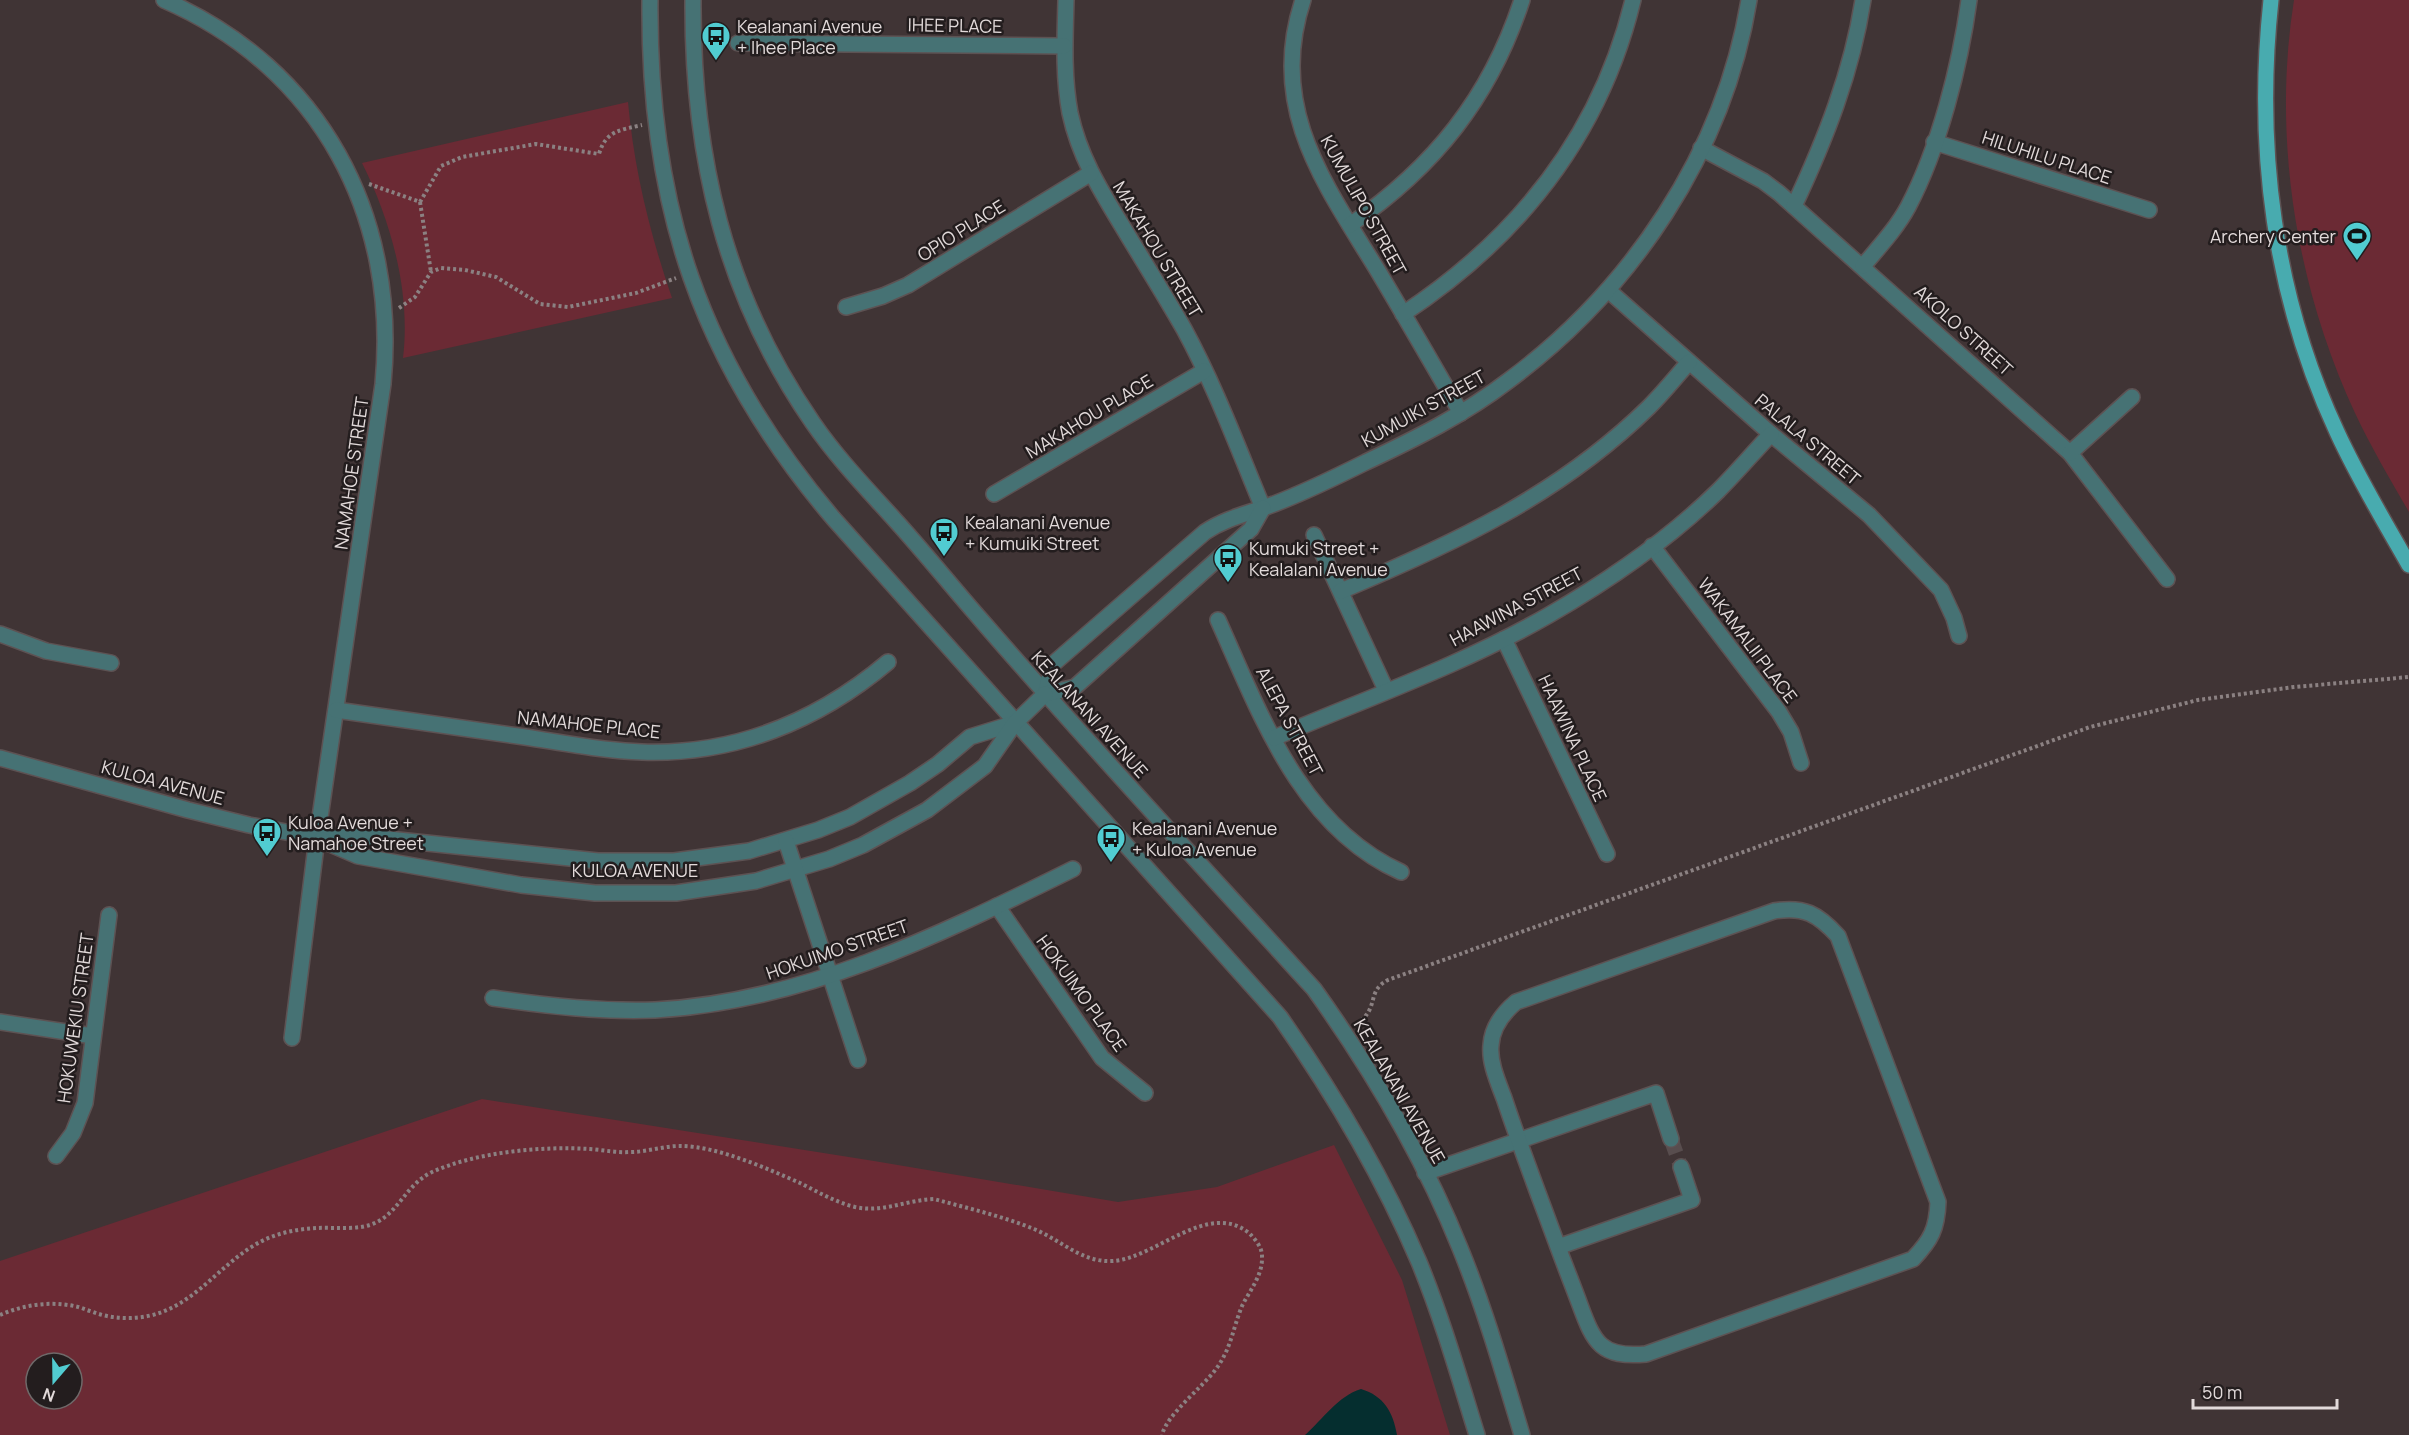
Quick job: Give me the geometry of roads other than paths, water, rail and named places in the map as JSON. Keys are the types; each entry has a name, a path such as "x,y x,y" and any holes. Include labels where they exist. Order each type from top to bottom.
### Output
{"main road":[{"path":"2271,0 2264,88 2265,135 2272,212 2288,291 2305,353 2337,432 2409,565"}],"street":[{"name":"NAMAHOE STREET","path":"164,0 210,23 261,60 284,82 324,131 356,189 368,220 377,252 386,318 383,384 317,838 292,1038"},
{"path":"650,0 650,64 654,122 669,203 689,274 731,372 778,448 833,519 1280,1017 1332,1093 1378,1174 1419,1263 1453,1356 1477,1435"},
{"name":"KEALANANI AVENUE","path":"693,0 696,106 711,193 736,275 770,352 814,424 839,457 1045,694 1314,989 1344,1032 1393,1112 1439,1200 1478,1294 1522,1435"},
{"name":"MAKAHOU STREET","path":"1066,0 1064,46 1066,90 1071,114 1091,173 1184,330 1263,508"},
{"name":"KUMULIPO STREET","path":"1303,0 1293,62 1294,98 1299,121 1315,166 1461,413"},
{"path":"1350,225 1402,187 1447,140 1489,78 1511,31 1522,0"},
{"path":"1403,314 1434,294 1492,244 1518,218 1548,182 1580,135 1601,93 1616,58 1633,0"},
{"name":"KUMUIKI STREET","path":"1045,694 1053,664 1205,532 1225,520 1263,508 1366,462 1461,413 1540,357 1571,329 1608,290 1653,234 1675,199 1701,148 1727,85 1749,0"},
{"path":"1794,206 1817,156 1843,85 1863,0"},
{"path":"1863,266 1888,237 1907,207 1934,142 1952,84 1970,0"},
{"name":"IHEE PLACE","path":"738,43 1064,46"},
{"name":"HILUHILU PLACE","path":"1934,142 2149,210"},
{"name":"AKOLO STREET","path":"1701,148 1763,181 1794,206 2070,453 2167,579"},
{"name":"OPIO PLACE","path":"846,307 883,296 908,285 1091,173"},
{"name":"PALALA STREET","path":"1608,290 1771,435 1869,514 1933,580 1947,601 1959,636"},
{"path":"1341,591 1431,553 1494,521 1537,494 1570,472 1624,429 1650,406 1689,362"},
{"name":"MAKAHOU PLACE","path":"994,494 1204,371"},
{"path":"2070,453 2132,397"},
{"name":"HAAWINA STREET","path":"1274,738 1504,639 1583,594 1652,546 1717,491 1771,435"},
{"path":"1045,694 1075,687 1251,529 1263,508"},
{"path":"1314,535 1386,690"},
{"name":"WAKAMALII PLACE","path":"1652,546 1779,712 1791,732 1801,763"},
{"name":"ALEPA STREET","path":"1218,620 1274,738 1291,770 1312,800 1356,846 1401,872"},
{"path":"0,634 46,651 111,663"},
{"name":"HAAWINA PLACE","path":"1504,639 1607,854"},
{"name":"NAMAHOE PLACE","path":"336,710 612,750 669,753 697,750 755,738 812,715 864,682 888,662"},
{"name":"KULOA AVENUE","path":"0,758 188,810 317,838 357,856 512,883 595,893 676,893 756,881 795,871 863,845 927,810 985,766 1015,723 1045,694"},
{"name":"KULOA AVENUE","path":"317,838 360,836 598,861 636,862 711,858 786,841 850,817 938,764 969,737 1015,723"},
{"path":"786,841 858,1060"},
{"name":"HOKUIMO STREET","path":"493,998 570,1008 656,1010 737,1000 829,976 891,954 1073,869"},
{"name":"HOKUIMO PLACE","path":"997,906 1102,1058 1145,1093"},
{"path":"1792,908 1823,920 1838,936 1938,1202 1937,1224 1927,1245 1912,1259 1646,1354 1625,1356 1610,1350 1592,1337 1558,1247 1518,1141 1492,1063 1490,1045 1495,1028 1505,1011 1516,1002 1774,911 1792,908"},
{"name":"HOKUWEKIU STREET","path":"56,1156 73,1133 82,1110 109,915"},
{"path":"0,1022 93,1036"},
{"path":"1425,1173 1656,1094 1671,1139"},
{"path":"1558,1247 1692,1200 1681,1167"}],"water":[{"path":"1361,1389 1376,1396 1386,1406 1393,1419 1397,1435 1305,1435 1338,1402"}],"tunnel":[{"path":"1671,1139 1681,1167"}],"place":[{"name":"Kealanani Avenue + Ihee Place","path":"716,62"},
{"name":"Archery Center","path":"2357,262"},
{"name":"Kealanani Avenue + Kumuiki Street","path":"944,558"},
{"name":"Kumuki Street + Kealalani Avenue","path":"1228,584"},
{"name":"Kuloa Avenue + Namahoe Street","path":"267,858"},
{"name":"Kealanani Avenue + Kuloa Avenue","path":"1111,864"}]}
